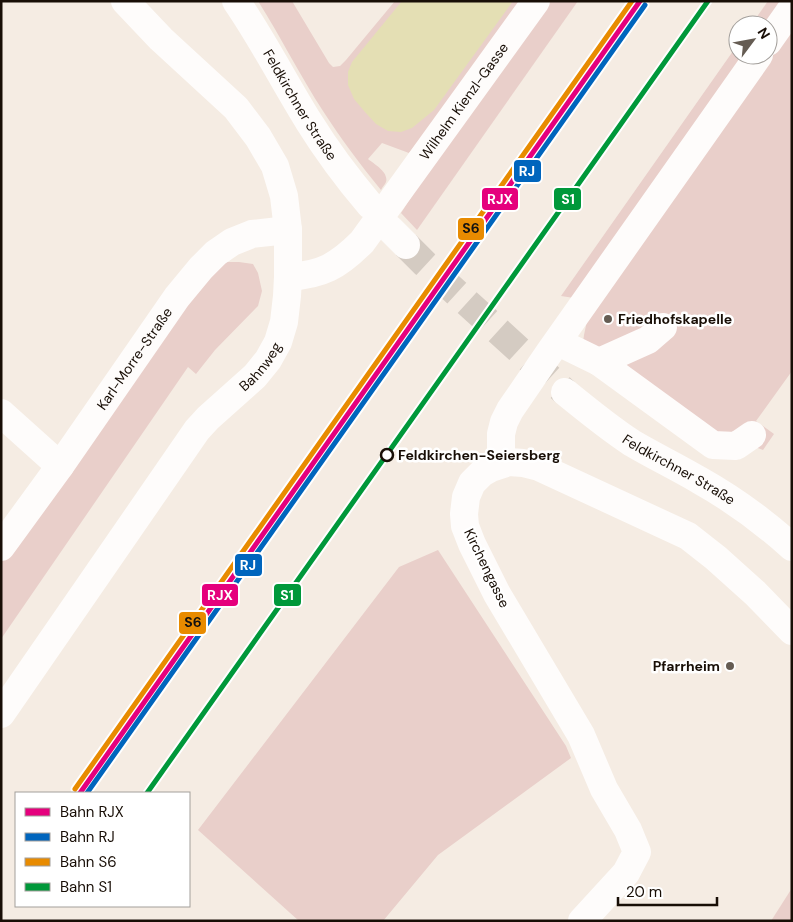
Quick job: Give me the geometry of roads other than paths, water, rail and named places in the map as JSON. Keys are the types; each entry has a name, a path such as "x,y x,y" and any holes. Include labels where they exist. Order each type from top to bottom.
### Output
{"street":[{"name":"Bahnweg","path":"1,714 197,430 256,376 268,360 278,342 284,322 288,277 288,230 284,196 275,166 258,137 236,108 161,39 125,1"},
{"name":"Feldkirchner Straße","path":"236,1 334,160 380,204"},
{"name":"Wilhelm Kienzl-Gasse","path":"288,277 306,276 331,267 341,261 362,242 380,204 536,1"},
{"path":"778,28 792,8"},
{"path":"503,464 502,434 504,422 510,410 752,65"},
{"name":"Karl-Morre-Straße","path":"1,547 60,466 177,297 201,268 216,253 232,242 252,234 288,230"},
{"path":"598,362 648,340 663,327"},
{"path":"553,347 598,362 713,445 736,446 752,435"},
{"name":"Feldkirchner Straße","path":"565,392 605,424 632,442 668,464 698,479 752,513 792,547"},
{"path":"1,413 60,466"},
{"name":"Kirchengasse","path":"582,921 626,874 636,852 628,830 604,789 581,735 497,594 472,544 465,526 464,514 466,497 472,483 482,473 491,468 510,462 523,463 539,468 649,517 688,536 716,558 755,593 792,631"}],"tunnel":[{"path":"406,245 565,392"}],"rail line":[{"name":"S6","path":"75,789 632,1"},
{"name":"RJX","path":"81,792 640,1"},
{"name":"S1","path":"148,792 708,1"},
{"name":"RJ","path":"88,792 645,5"}],"place":[{"name":"Friedhofskapelle","path":"608,319"},
{"name":"Feldkirchen-Seiersberg","path":"387,455"},
{"name":"Pfarrheim","path":"730,666"}]}
